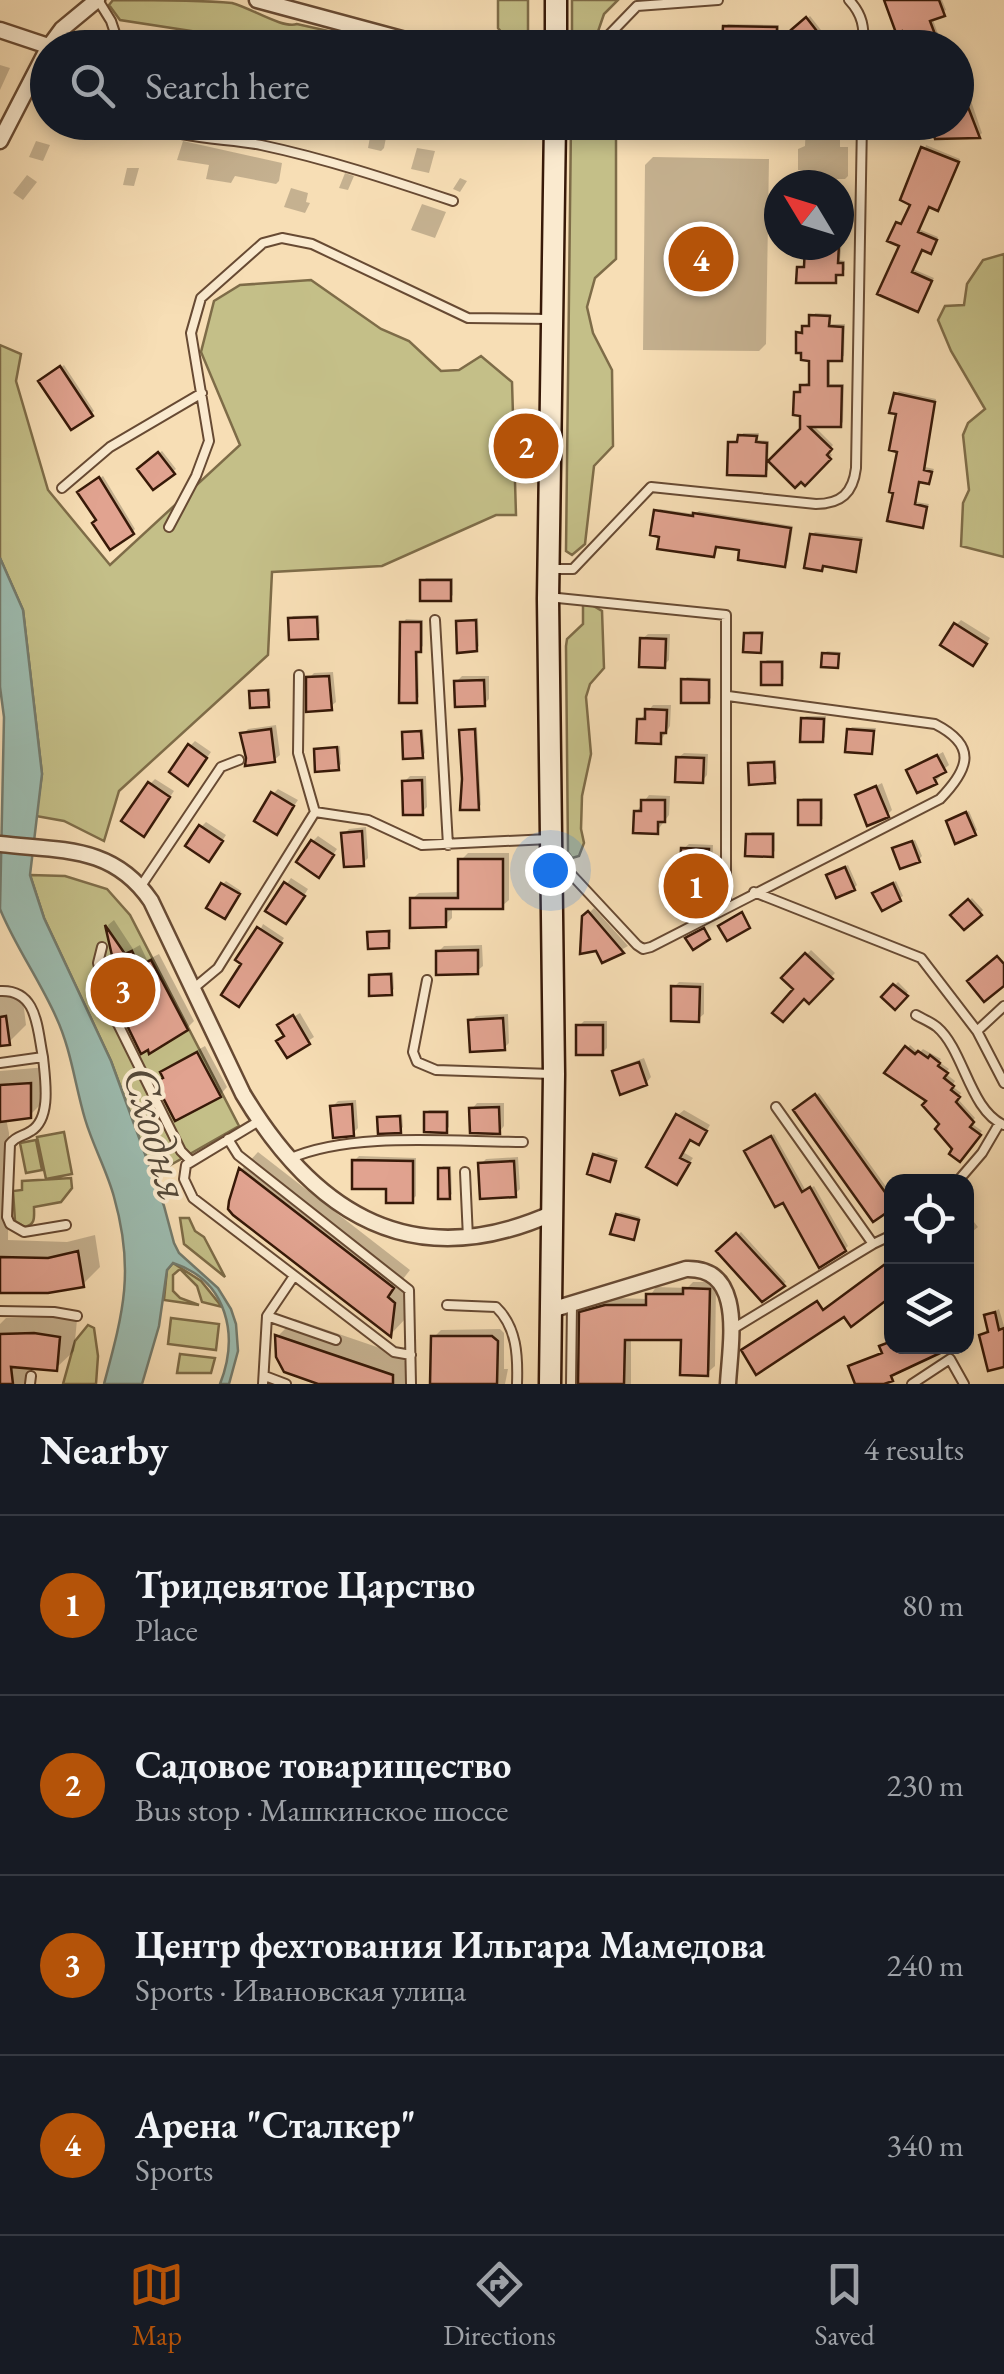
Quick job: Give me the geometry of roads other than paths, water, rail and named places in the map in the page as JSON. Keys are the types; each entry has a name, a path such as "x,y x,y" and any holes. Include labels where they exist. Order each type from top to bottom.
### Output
{"main road":[{"path":"556,0 556,30"},
{"path":"550,1384 562,1307 552,1213 548,598 555,140"}],"street":[{"path":"61,30 97,0"},
{"path":"258,0 369,30"},
{"path":"0,30 30,41"},
{"path":"0,141 30,82"},
{"path":"0,844 105,859 129,874 151,901 258,1121 288,1159 327,1192 386,1228 422,1238 468,1238 508,1230 552,1213"},
{"path":"562,1307 686,1268 698,1268 719,1278 726,1288 731,1330 728,1384"}],"lane":[{"path":"97,0 114,30"},
{"path":"613,30 637,6 718,0"},
{"path":"849,0 859,11 864,30"},
{"path":"231,140 328,160 453,201"},
{"path":"548,569 573,569 650,486 816,504 839,501 847,493 856,468 862,140"},
{"path":"169,528 209,441 192,334 201,298 263,243 282,238 312,244 468,318 552,319"},
{"path":"62,488 110,447 202,393"},
{"path":"548,598 726,616 726,906"},
{"path":"435,620 448,844"},
{"path":"193,988 218,968 315,812 298,754 299,674"},
{"path":"552,872 569,872 643,949 940,799 956,782 966,756 960,740 935,724 728,696"},
{"path":"140,886 221,767 239,760"},
{"path":"315,812 368,820 422,845 551,839"},
{"path":"754,892 920,958 977,1031 1004,1083"},
{"path":"102,948 98,964 113,1014 180,1151 190,1160"},
{"path":"427,980 413,1052 417,1062 436,1070 554,1074"},
{"path":"0,991 20,993 28,1000 43,1058 41,1122 10,1144 6,1217 24,1232 66,1225"},
{"path":"977,1031 1004,1006"},
{"path":"916,1015 940,1029 984,1107 1001,1125 963,1174"},
{"path":"0,1063 43,1058"},
{"path":"776,1108 873,1244"},
{"path":"258,1121 190,1160 184,1180 193,1198 394,1352 411,1355"},
{"path":"228,1139 238,1154 409,1290 411,1384"},
{"path":"288,1159 357,1142 523,1142"},
{"path":"465,1172 468,1238"},
{"path":"731,1330 884,1239"},
{"path":"286,1384 264,1380 267,1316 294,1276"},
{"path":"447,1305 496,1307 507,1317 518,1353 517,1384"},
{"path":"562,1307 571,1384"},
{"path":"0,1312 76,1316"},
{"path":"267,1316 336,1340"},
{"path":"912,1384 950,1360 964,1384"}],"place":[{"name":"Арена \"Сталкер\"","path":"701,259"},
{"name":"Садовое товарищество","path":"526,446"},
{"name":"Тридевятое Царство","path":"696,886"},
{"name":"Центр фехтования Ильгара Мамедова","path":"123,990"}],"water label":[{"name":"Сходня","path":"158,1133"}]}
